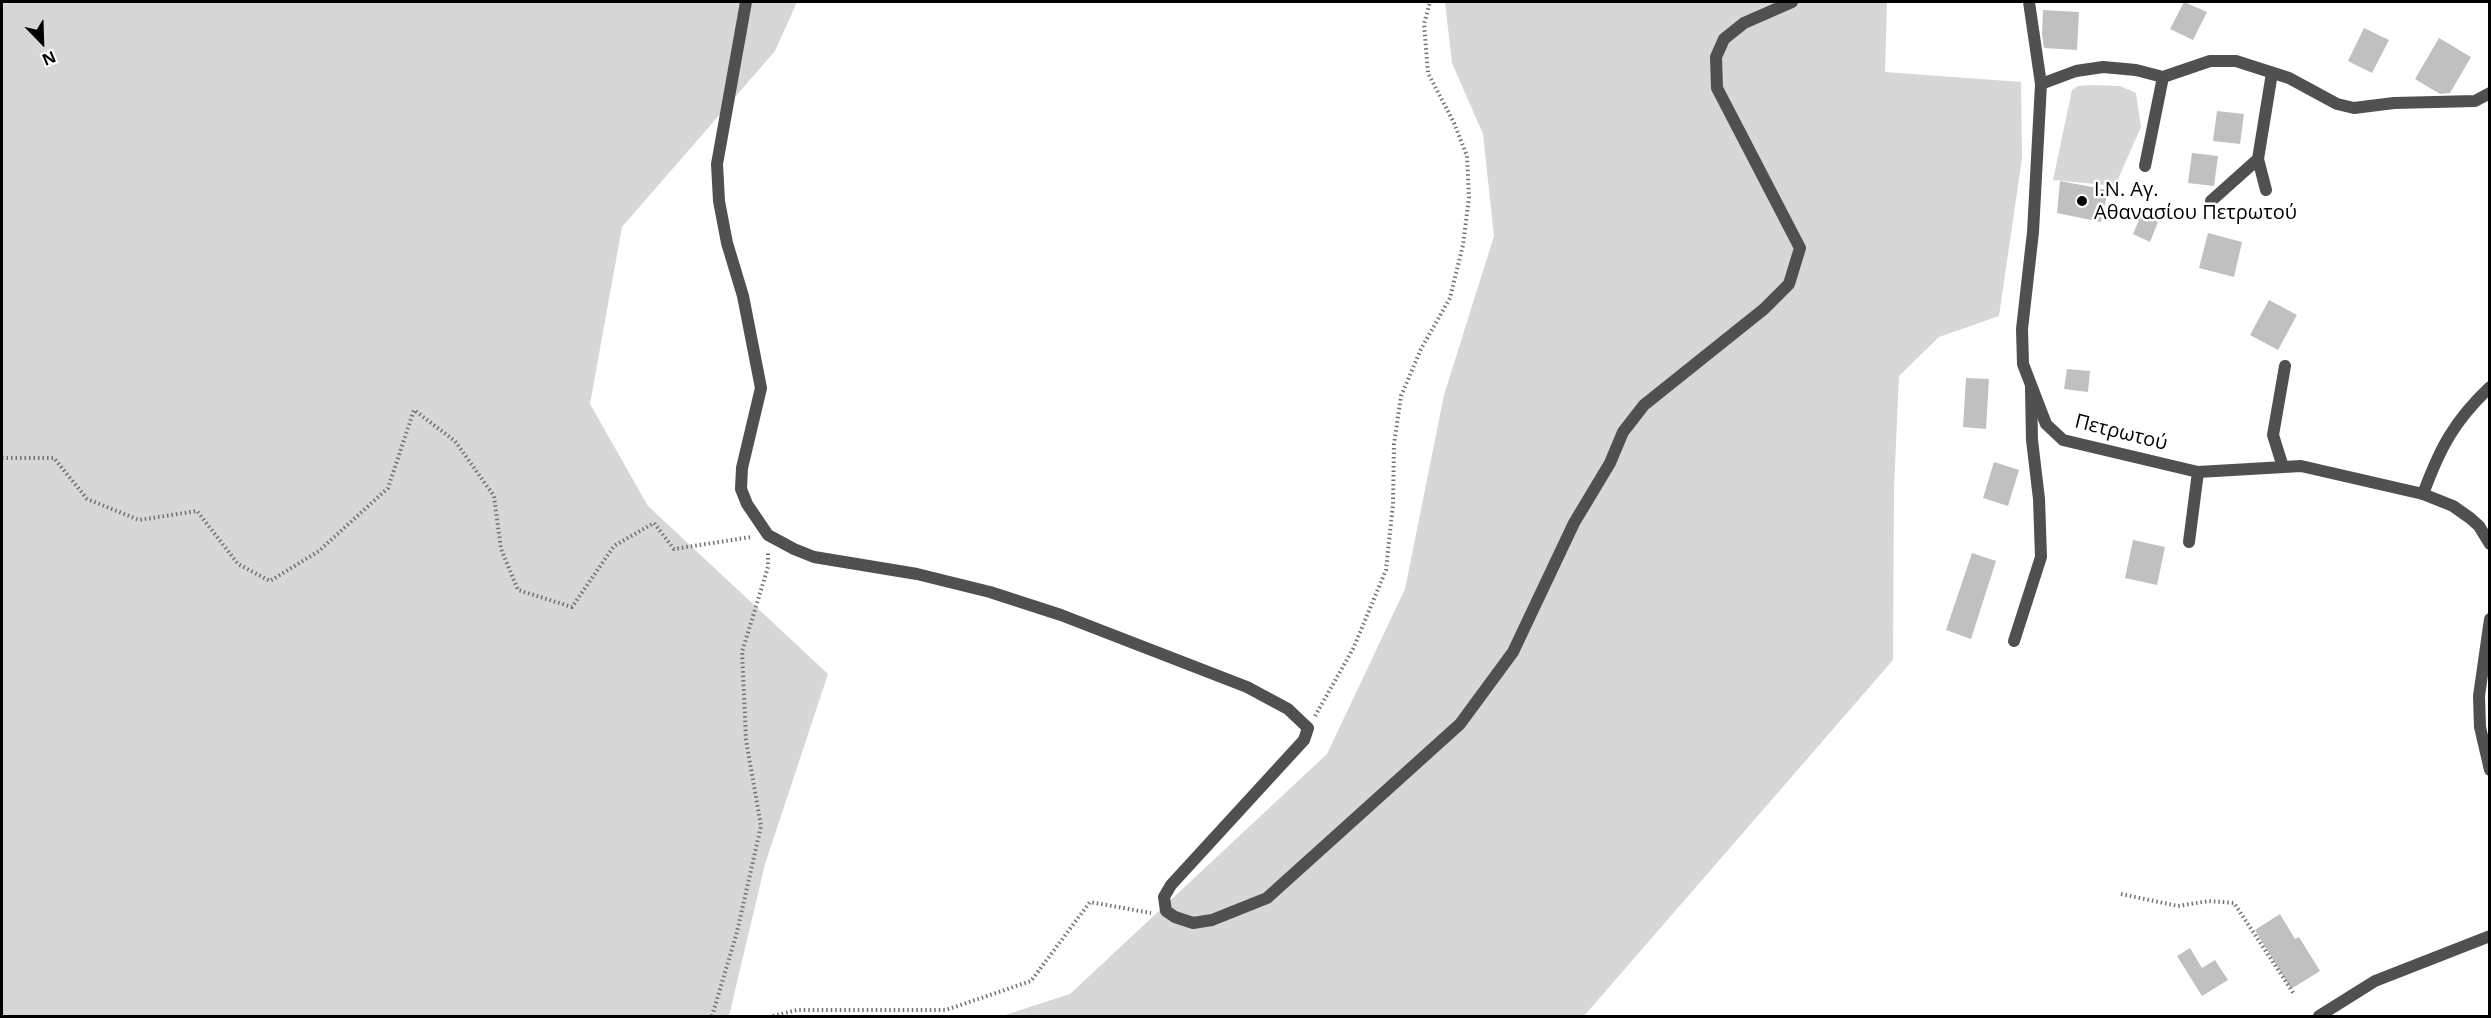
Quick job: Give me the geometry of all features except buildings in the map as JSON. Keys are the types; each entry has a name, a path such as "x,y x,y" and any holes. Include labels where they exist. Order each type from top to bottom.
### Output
{"street":[{"path":"746,2 717,164 719,201 727,243 743,296 761,388 742,468 741,489 747,504 768,535 794,549 814,556 917,574 990,592 1061,615 1247,687 1287,709 1308,728 1304,740 1171,885 1164,897 1166,911 1175,917 1193,923 1212,920 1267,898 1460,724 1513,652 1574,523 1610,463 1623,432 1644,405 1764,309 1790,284 1800,248 1717,88 1716,57 1724,39 1744,22 1792,2"},
{"name":"Πετρωτού","path":"2029,2 2041,84 2033,232 2022,329 2023,364 2046,424 2063,440 2198,472 2301,466 2423,494 2453,506 2470,518 2479,526 2490,544"},
{"path":"2041,84 2076,71 2103,67 2136,70 2163,77 2188,66 2210,61 2236,61 2314,90 2337,104 2354,108 2394,103 2475,101 2490,93"},
{"path":"2265,190 2258,159 2272,73"},
{"path":"2145,166 2163,77"},
{"path":"2211,201 2258,159"},
{"path":"2283,467 2273,435 2285,366"},
{"path":"2423,494 2438,454 2458,421 2490,387"},
{"path":"2014,641 2041,556 2039,498 2032,440 2031,388"},
{"path":"2189,542 2198,472"},
{"path":"2490,619 2479,696 2481,727 2490,770"},
{"path":"2319,1017 2375,981 2490,936"}],"path":[{"path":"1308,728 1353,649 1386,570 1393,504 1394,444 1401,396 1420,349 1450,298 1463,245 1469,197 1467,156 1454,123 1428,73 1424,24 1430,2"},
{"path":"2,458 54,458 87,499 139,520 197,511 238,564 270,581 319,551 388,488 414,410 455,441 494,496 501,549 518,590 572,608 614,546 654,524 674,549 768,535 768,567 742,652 746,740 761,826 737,932 712,1017"},
{"path":"2121,894 2178,906 2209,901 2234,903 2294,994"},
{"path":"773,1017 797,1010 946,1010 1030,981 1090,902 1175,917"}],"shaded area":[{"path":"2,2 797,2 775,51 622,227 590,404 648,506 828,674 765,864 729,1016 2,1016"},
{"path":"1445,2 1887,2 1885,72 2021,82 2022,158 1999,316 1939,337 1899,376 1894,487 1893,660 1584,1016 1002,1016 1070,994 1327,754 1405,589 1444,395 1494,236 1483,134 1452,63"},
{"path":"2078,86 2120,86 2136,93 2141,127 2115,186 2053,180 2072,90"}],"place":[{"name":"Ι.Ν. Αγ. Αθανασίου Πετρωτού","path":"2082,201"}]}
